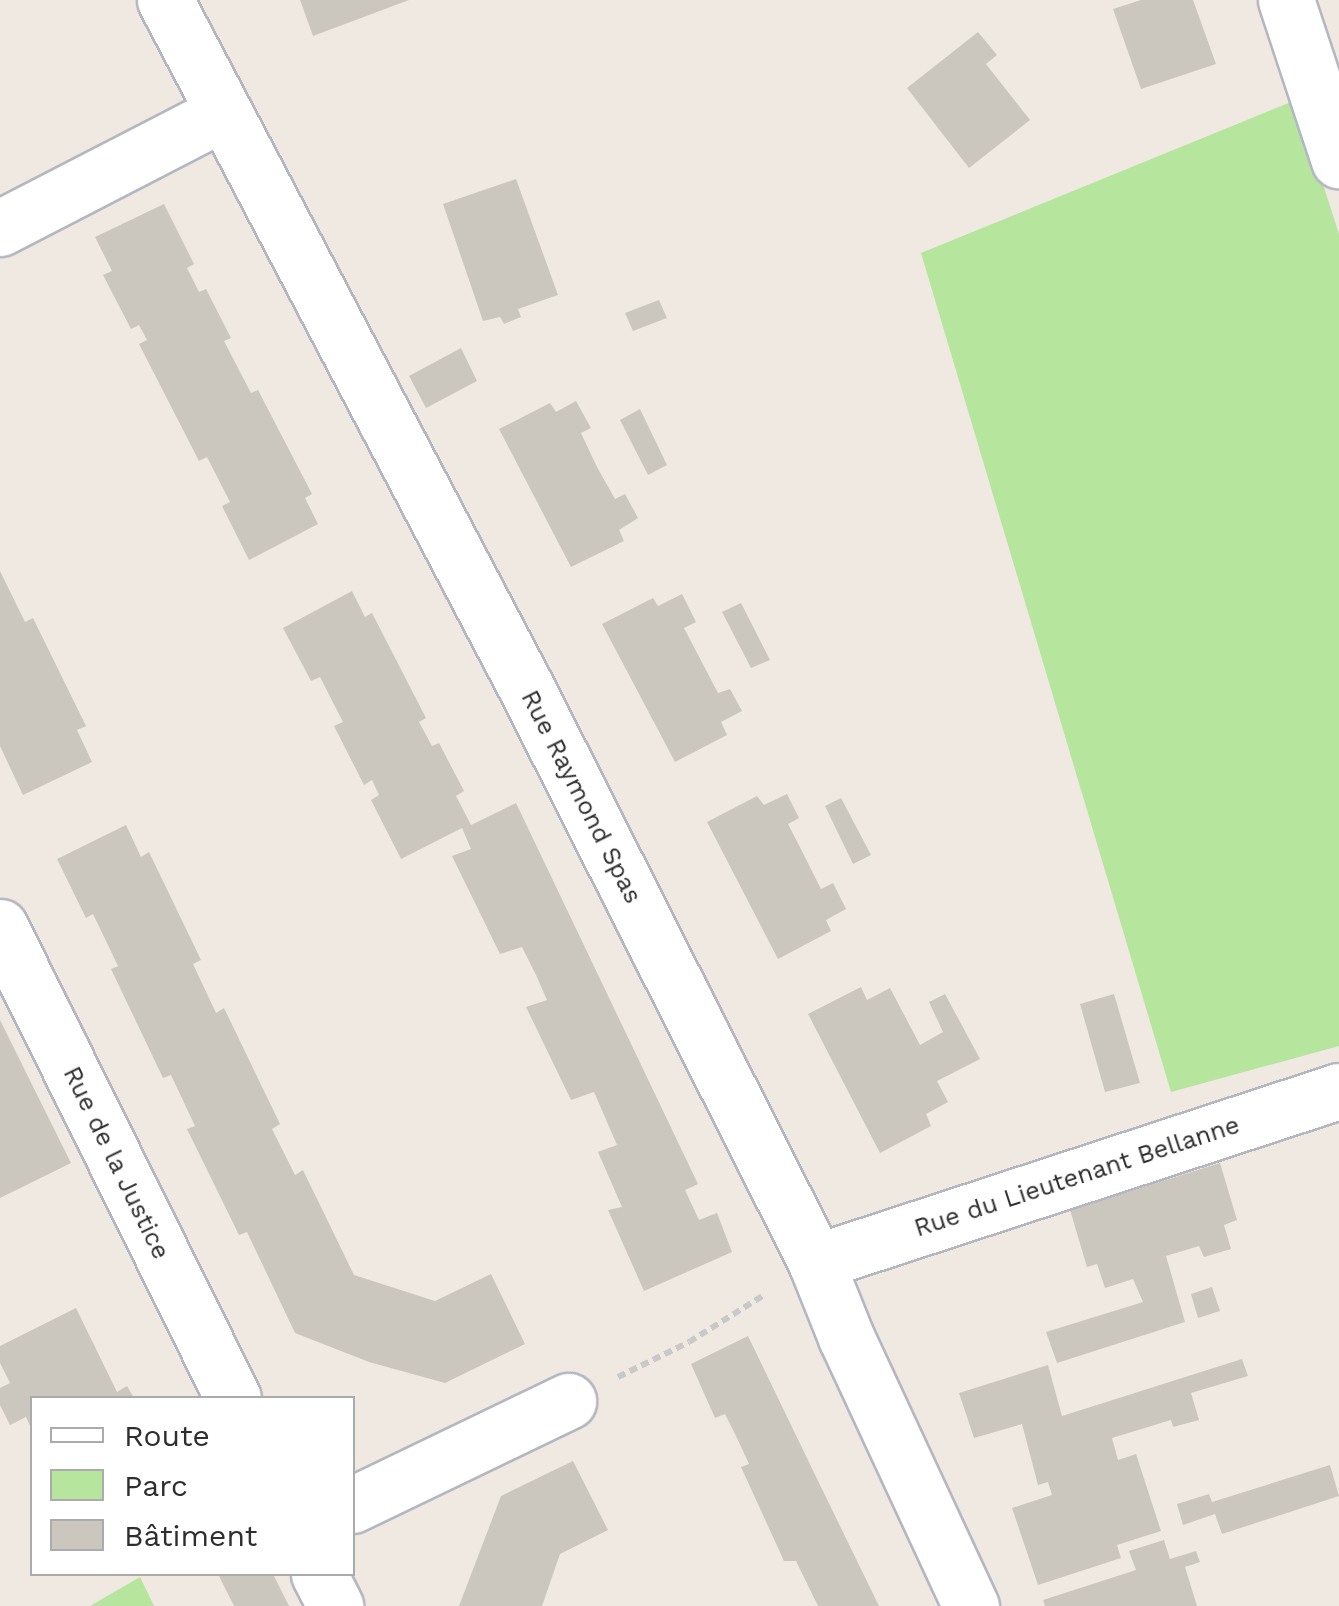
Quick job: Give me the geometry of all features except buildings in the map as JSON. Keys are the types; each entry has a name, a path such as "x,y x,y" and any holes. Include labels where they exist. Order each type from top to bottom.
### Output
{"street":[{"name":"Rue Raymond Spas","path":"164,0 528,693 816,1262 846,1337 971,1606"},
{"path":"1286,0 1339,160"},
{"path":"0,228 221,114"},
{"name":"Rue de la Justice","path":"0,927 232,1396"},
{"name":"Rue du Lieutenant Bellanne","path":"816,1262 1339,1091"},
{"path":"355,1504 568,1402"},
{"path":"320,1576 335,1606"}],"path":[{"path":"568,1402 689,1342 816,1262"}],"green space":[{"path":"1296,100 1339,234 1339,1046 1171,1092 921,253"},
{"path":"140,1577 154,1606 90,1606"}]}
